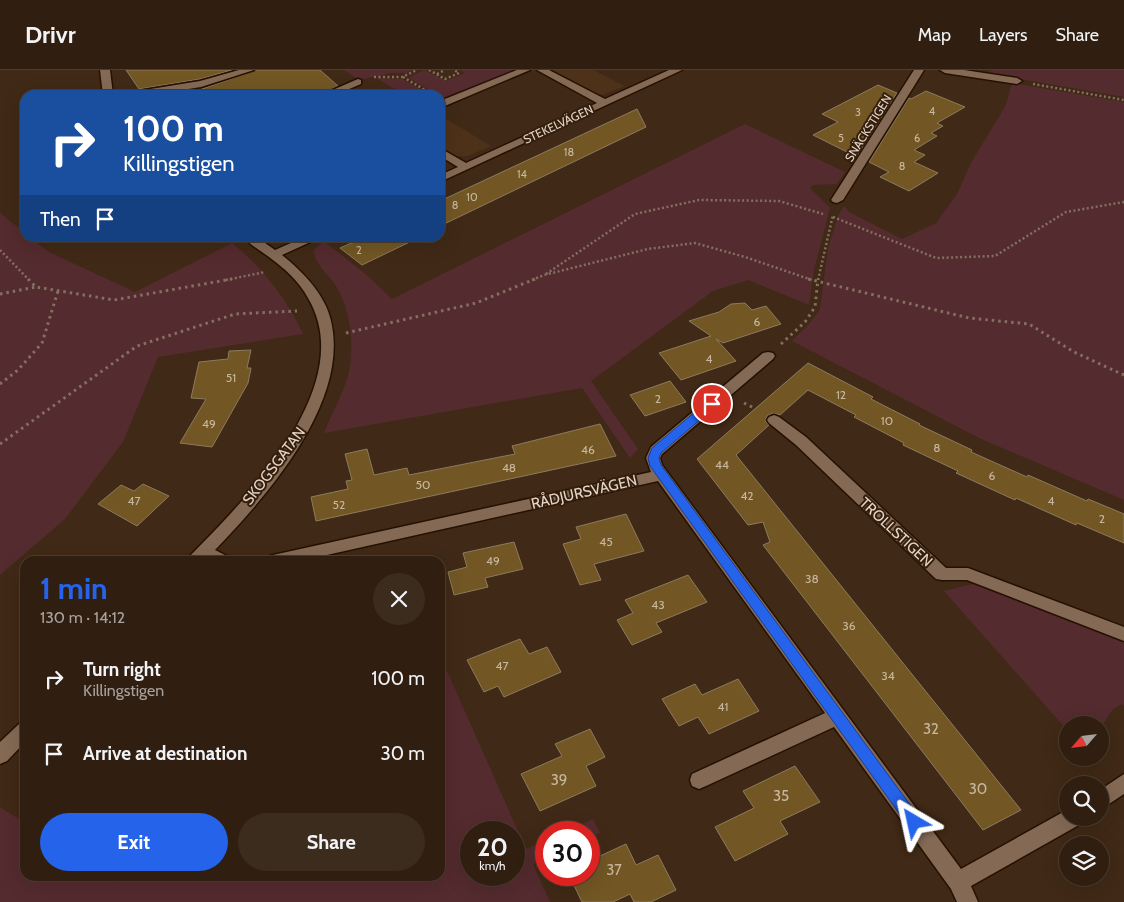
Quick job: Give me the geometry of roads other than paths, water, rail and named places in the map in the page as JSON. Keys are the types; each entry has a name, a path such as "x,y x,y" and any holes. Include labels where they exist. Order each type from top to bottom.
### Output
{"street":[{"path":"105,70 107,90"},
{"path":"163,90 201,84 249,70"},
{"path":"445,103 524,70"},
{"path":"542,70 604,103"},
{"name":"STEKELVÄGEN","path":"445,177 676,70"},
{"name":"SNÄCKSTIGEN","path":"838,200 920,70"},
{"path":"945,70 1017,82"},
{"path":"970,74 980,70"},
{"path":"338,90 358,82"},
{"path":"445,154 465,167"},
{"name":"SKOGSGATAN","path":"199,556 275,469 306,422 318,398 328,353 329,337 325,319 318,304 295,273 275,254 257,242"},
{"path":"275,254 302,242"},
{"path":"768,356 656,451 653,458 661,475 958,882 968,902"},
{"name":"TROLLSTIGEN","path":"774,420 942,574 968,574 1124,634"},
{"name":"RÅDJURSVÄGEN","path":"296,556 661,475"},
{"path":"699,780 838,716"},
{"path":"0,755 20,735"},
{"path":"1109,794 1124,783"},
{"path":"958,882 1059,825"}]}
